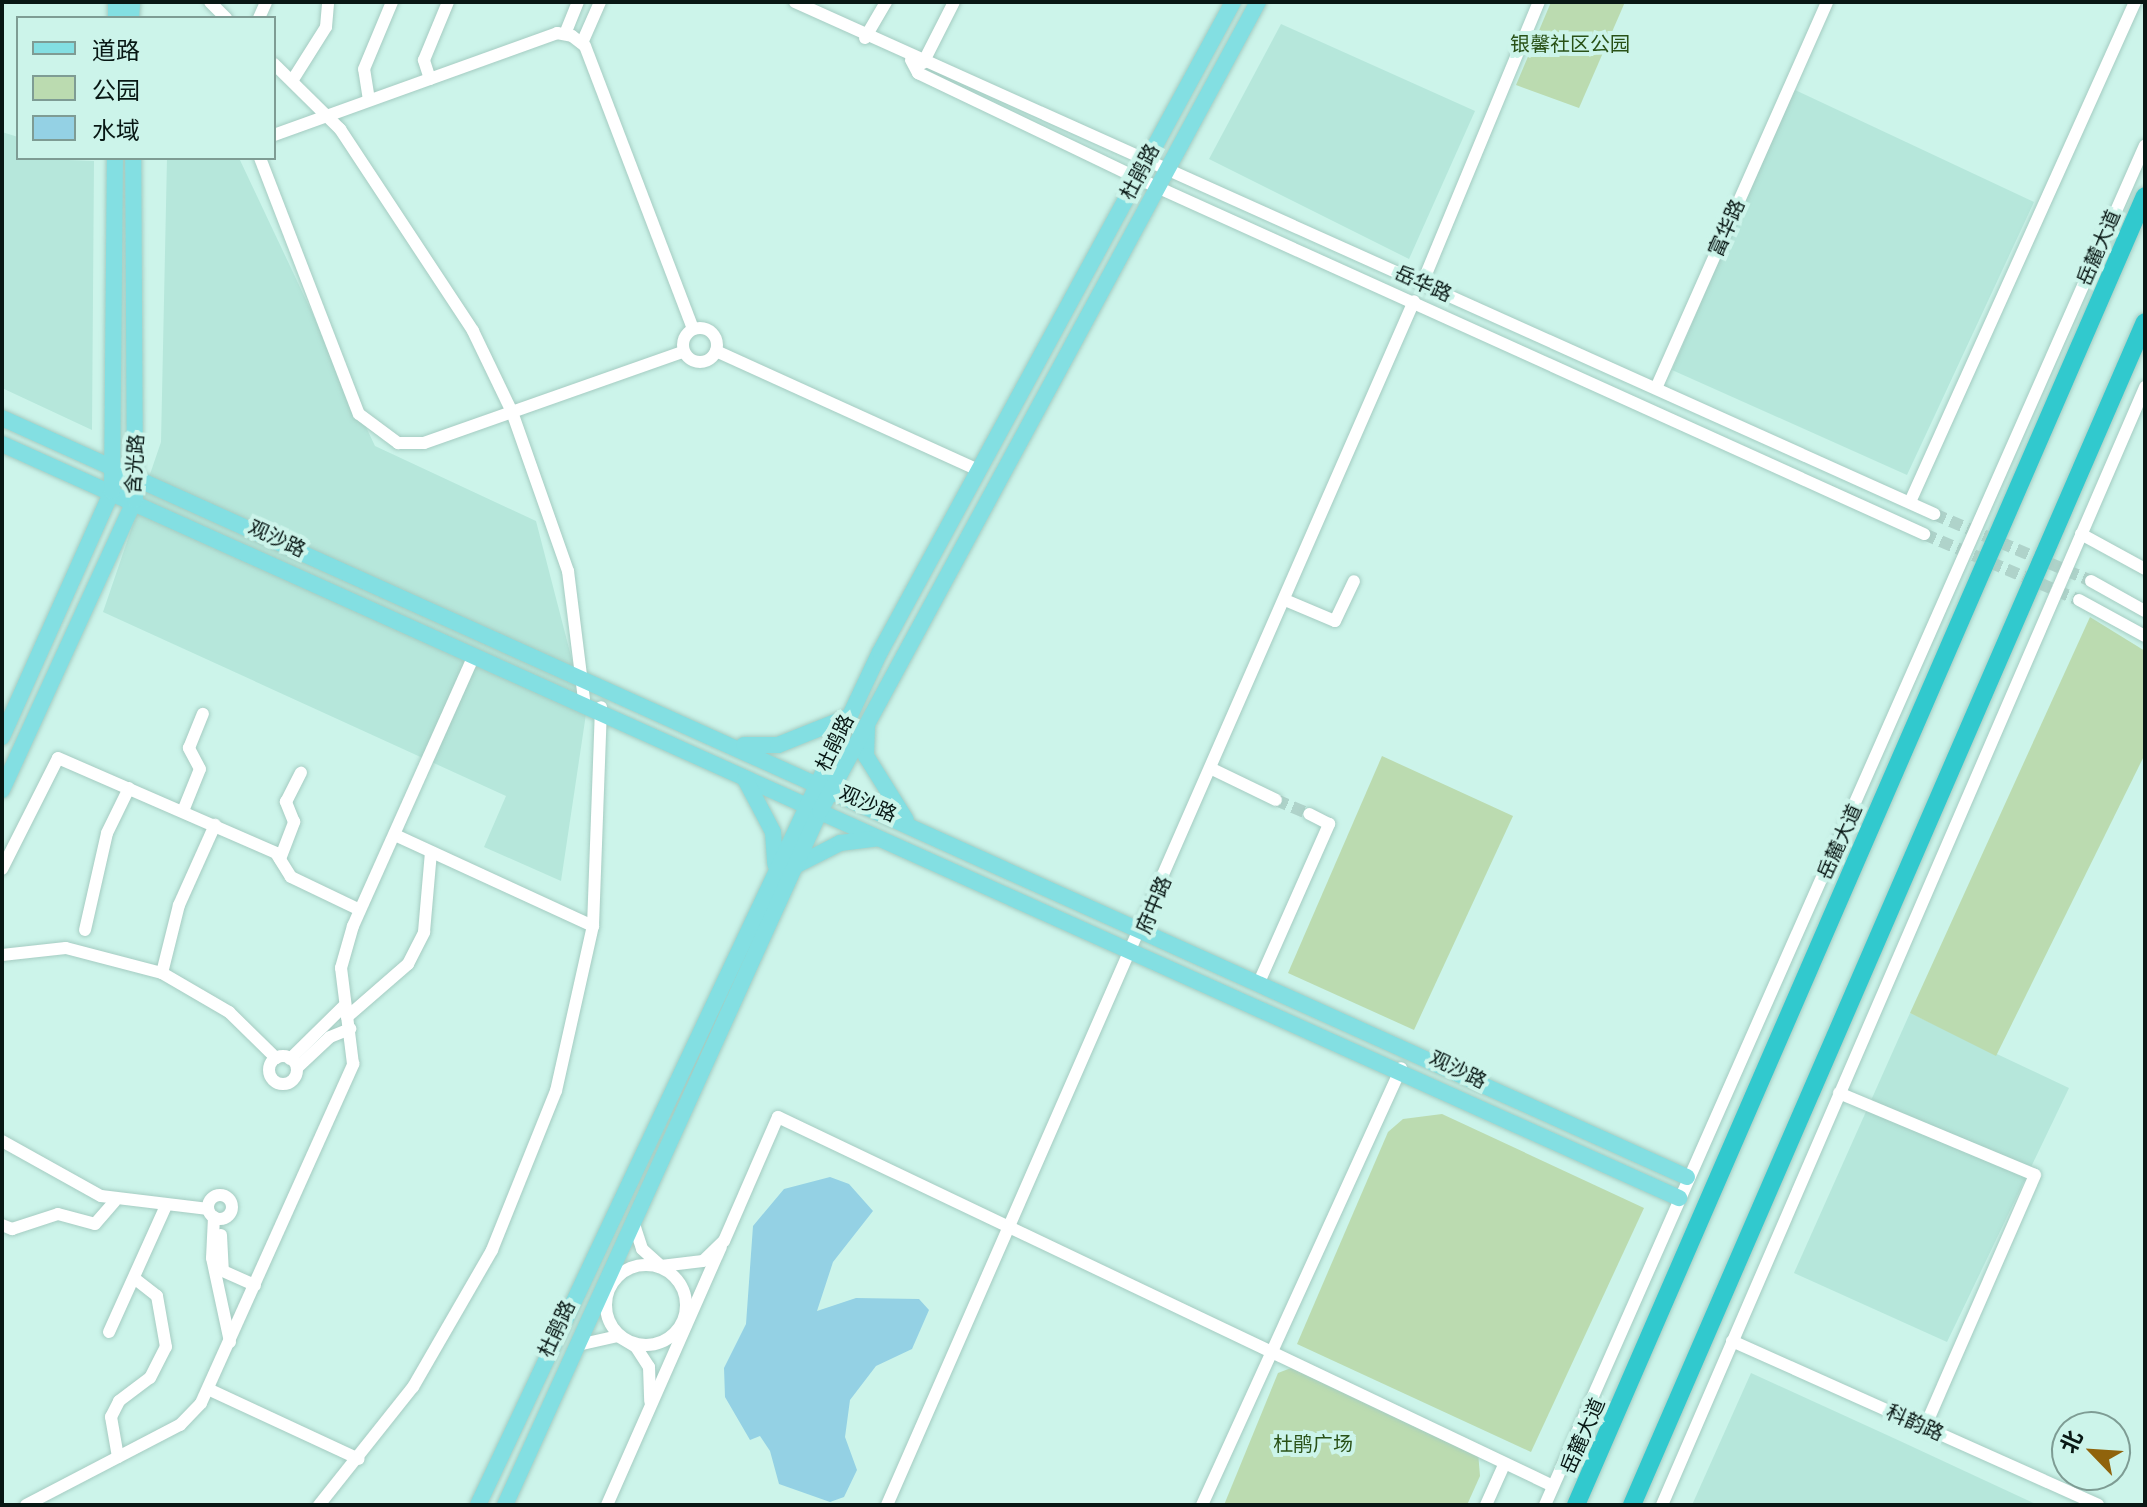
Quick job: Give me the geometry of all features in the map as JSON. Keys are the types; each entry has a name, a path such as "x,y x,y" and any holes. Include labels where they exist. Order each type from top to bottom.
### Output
{"highway":[{"name":"岳麓大道","path":"1576,1505 2145,196"},
{"path":"1632,1505 2145,322"}],"main road":[{"name":"杜鹃路","path":"478,1505 776,866 824,784 848,717 978,470 1233,2"},
{"name":"杜鹃路","path":"824,784 870,715 1258,2"},
{"name":"含光路","path":"2,737 112,491 115,464 115,160"},
{"name":"含光路","path":"2,790 135,500 138,475 133,160"},
{"name":"观沙路","path":"2,418 115,464 584,675 1260,980 1687,1177"},
{"name":"观沙路","path":"2,444 135,500 474,656 601,707 812,808 1401,1068 1679,1198"},
{"path":"870,715 866,756 907,822"},
{"path":"738,745 778,745 848,717"},
{"path":"741,775 760,797 776,866"},
{"name":"杜鹃路","path":"505,1505 794,867 812,808"},
{"path":"794,867 840,843 882,838"}],"street":[{"path":"292,81 326,27 328,2"},
{"path":"369,100 364,69 392,2"},
{"path":"430,79 424,60 448,2"},
{"path":"565,34 578,2"},
{"path":"582,43 600,2"},
{"path":"795,2 911,60 926,58"},
{"path":"865,38 886,2"},
{"path":"918,73 954,2"},
{"path":"1422,284 1539,2"},
{"name":"富华路","path":"1657,386 1827,2"},
{"path":"1910,502 2135,2"},
{"path":"261,160 359,414 398,443 424,443 683,352 693,329 582,43 565,34 369,100 324,112 276,134"},
{"name":"岳华路","path":"926,58 1170,165 1422,284 1657,386 1934,514"},
{"path":"911,60 918,73"},
{"path":"276,66 324,112 420,241 512,412 568,571 584,675 584,700"},
{"name":"岳华路","path":"918,73 1158,188 1414,301 1924,534"},
{"path":"1545,1505 1687,1177 2145,145"},
{"name":"府中路","path":"887,1505 1135,949 1414,301"},
{"path":"693,329 708,329 716,351 978,470"},
{"path":"683,352 702,363 716,351"},
{"path":"1662,1505 2145,387"},
{"path":"2081,534 2145,569"},
{"path":"1285,600 1335,621 1354,581"},
{"path":"2091,581 2145,611"},
{"path":"2079,600 2145,636"},
{"path":"26,1505 180,1425 208,1389 353,1064 341,968 360,910 474,656"},
{"path":"319,1505 359,1459 413,1387 492,1250 556,1091 593,926 601,707"},
{"path":"183,811 200,769 189,748 203,714"},
{"path":"2,869 58,758 215,825 280,859 291,877 360,910"},
{"path":"1212,769 1276,800"},
{"path":"280,859 294,822 286,802 301,773"},
{"path":"85,930 107,833 129,788"},
{"path":"1260,980 1329,824 1309,814"},
{"path":"162,973 179,905 215,825"},
{"path":"395,835 593,926"},
{"path":"276,1058 269,1068 275,1081 290,1082 293,1063 408,964 424,932 431,852"},
{"path":"2,955 66,948 162,973 229,1012 276,1058 293,1063"},
{"path":"293,1063 347,1017"},
{"path":"1202,1505 1401,1068"},
{"path":"1839,1093 2035,1175 1925,1427"},
{"path":"607,1505 778,1117 1274,1348 1504,1465 1553,1486"},
{"path":"2,1141 36,1165 115,1201 215,1215"},
{"path":"2,1225 12,1229 58,1214 95,1224 115,1201"},
{"path":"109,1332 165,1208"},
{"path":"215,1215 223,1271 255,1285"},
{"path":"215,1215 215,1282 230,1342"},
{"path":"633,1221 642,1249 684,1290 689,1318"},
{"path":"649,1411 649,1367 606,1321 604,1289 623,1272 703,1261 724,1241"},
{"path":"118,1457 111,1417 119,1401 150,1378 166,1347 161,1306 134,1278"},
{"path":"578,1345 618,1336 660,1341 689,1318"},
{"name":"科韵路","path":"1732,1341 2098,1505"},
{"path":"208,1389 359,1459"},
{"path":"1486,1505 1504,1465"}],"shaded area":[{"path":"1281,24 1475,111 1409,259 1209,159"},
{"path":"1793,89 2034,202 1907,475 1672,370"},
{"path":"2,132 16,136 16,160 94,161 92,430 2,388"},
{"path":"167,160 240,160 375,446 536,521 586,714 561,881 484,847 506,796 103,612 161,442"},
{"path":"1910,1013 2069,1088 1947,1342 1794,1273"},
{"path":"1751,1373 1900,1441 2038,1505 1692,1505"}],"green space":[{"name":"银馨社区公园","path":"1551,2 1625,2 1579,108 1516,85"},
{"path":"2090,617 2145,651 2145,754 1996,1056 1910,1013"},
{"path":"1382,756 1513,816 1414,1030 1288,973"},
{"path":"1442,1114 1644,1208 1531,1452 1297,1344 1388,1132 1403,1119"},
{"name":"杜鹃广场","path":"1291,1368 1478,1452 1480,1476 1467,1505 1224,1505 1278,1373"}],"water":[{"path":"830,1177 849,1184 873,1211 833,1262 817,1311 856,1298 919,1299 929,1310 912,1349 876,1366 850,1400 845,1437 857,1470 844,1497 830,1502 779,1484 770,1451 760,1436 750,1440 725,1397 724,1368 746,1324 753,1226 784,1189"}],"tunnel":[{"path":"1934,514 2091,581"},
{"path":"1924,534 2079,600"},
{"path":"1276,800 1309,814"}]}
